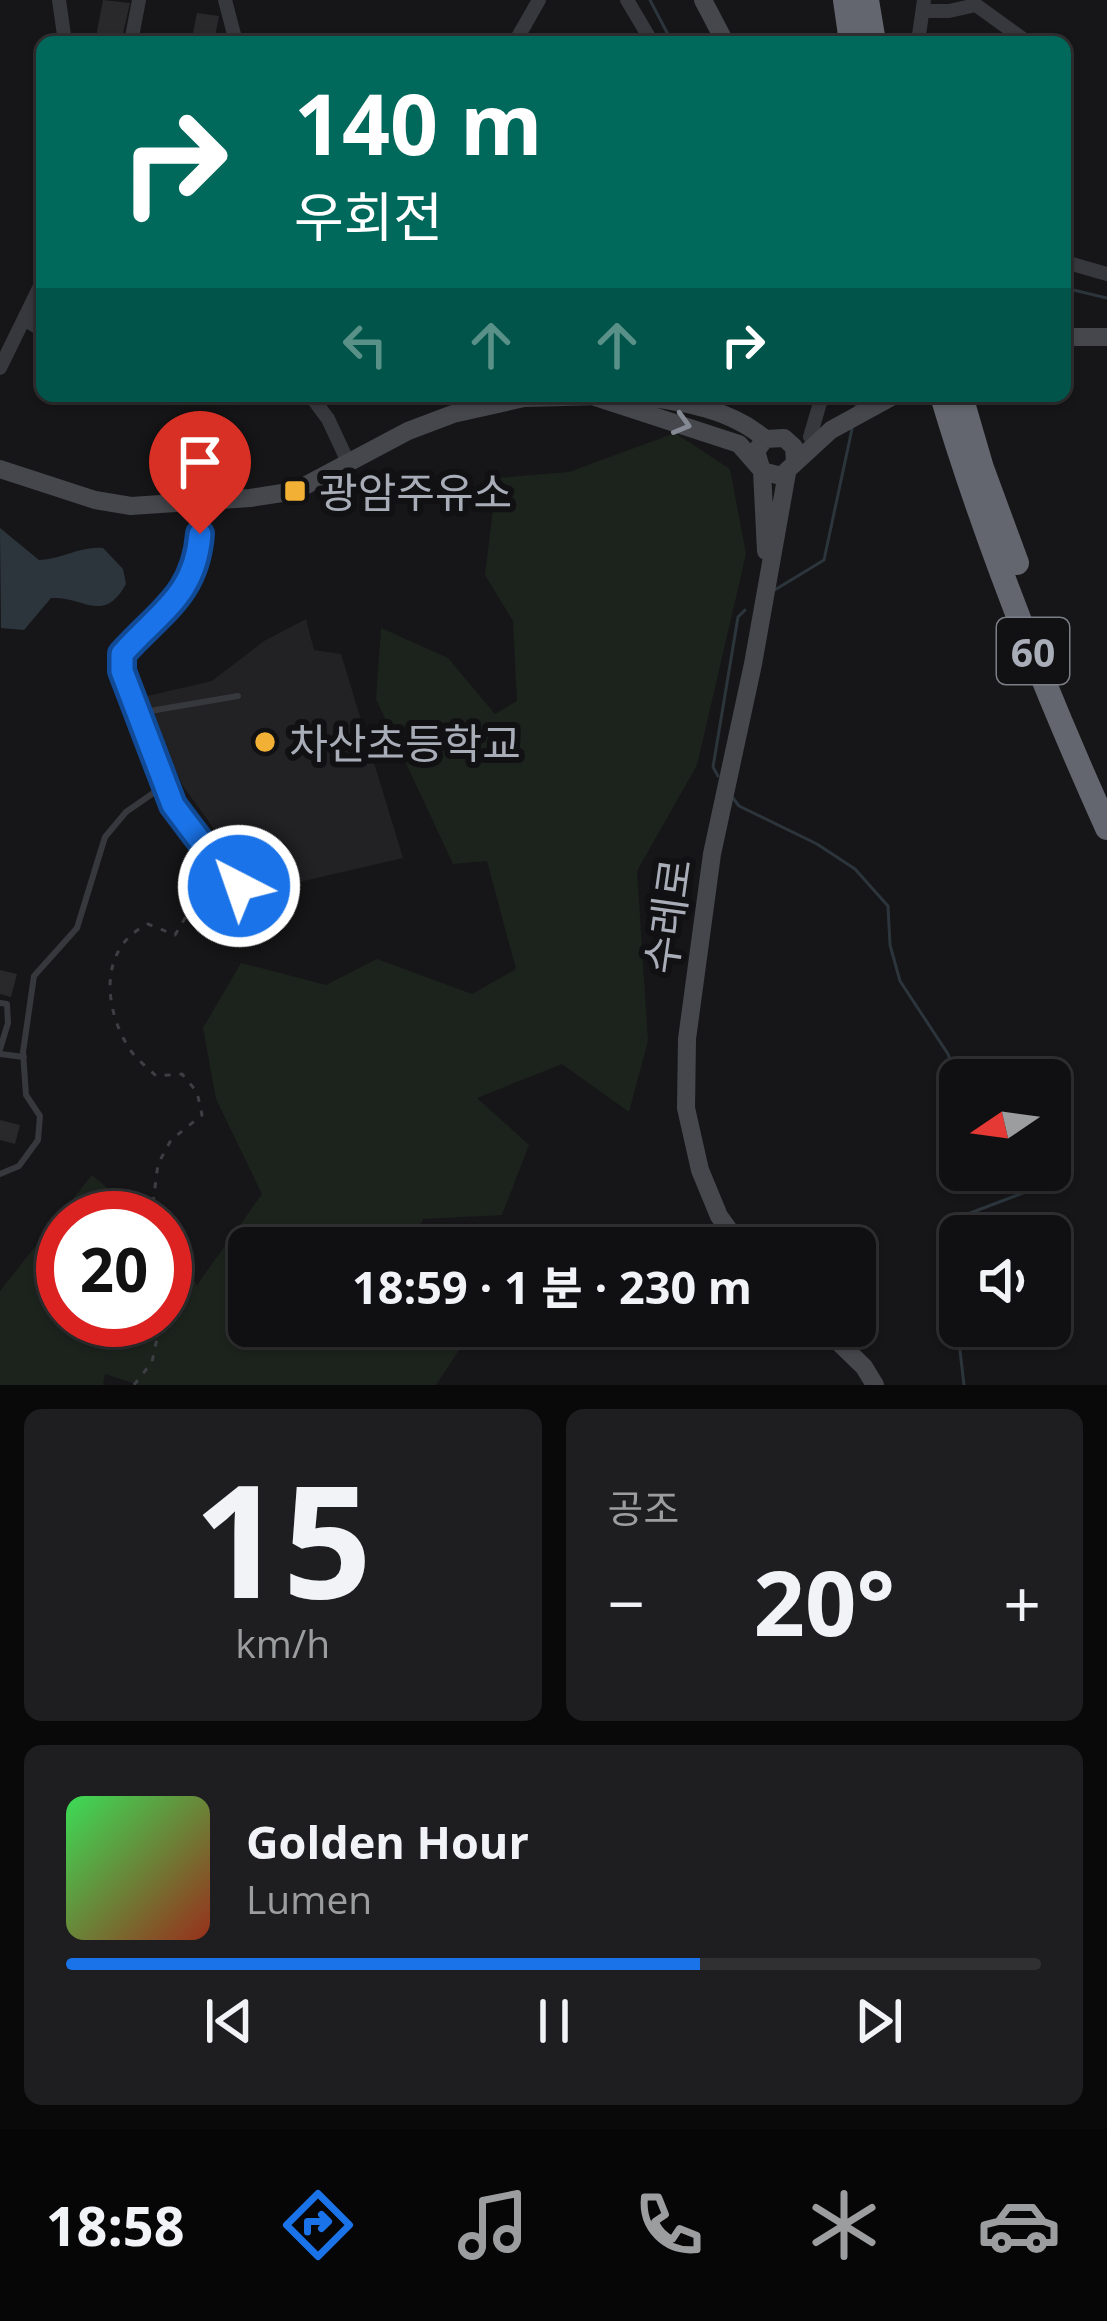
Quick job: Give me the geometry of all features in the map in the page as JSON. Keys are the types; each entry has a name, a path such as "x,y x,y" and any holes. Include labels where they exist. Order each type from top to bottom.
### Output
{"highway":[{"path":"844,0 865,36"},
{"path":"866,36 867,0"},
{"name":"60","path":"945,402 1107,788"},
{"name":"60","path":"962,402 973,470 1107,828"}],"main road":[{"path":"704,0 722,36"},
{"path":"1071,337 1107,337"},
{"path":"454,414 461,402"},
{"path":"0,470 95,500 131,506 295,491 408,431 506,402"},
{"path":"613,402 739,444 761,469 775,476 831,430"},
{"path":"682,402 730,417 794,447 791,467"},
{"path":"761,469 756,452 775,438 831,430 882,402"},
{"name":"수레로","path":"727,1227 700,1170 686,1108 686,1056 712,854 791,467"},
{"name":"수레로","path":"761,469 766,585"},
{"path":"196,503 197,561 173,604 122,654 122,671 173,805 229,886 219,913"},
{"path":"846,1347 875,1385"}],"street":[{"path":"58,0 64,36"},
{"path":"132,36 140,0"},
{"path":"225,0 234,36"},
{"path":"518,36 539,0"},
{"path":"628,0 649,36"},
{"path":"919,36 924,5 950,11 976,5 1019,36"},
{"path":"1071,264 1107,274"},
{"path":"0,368 36,294"},
{"path":"24,319 36,326"},
{"path":"315,402 349,464"},
{"path":"810,436 820,402"},
{"path":"0,455 25,476"}],"lane":[{"path":"139,720 143,712 155,708 238,696"},
{"path":"0,1174 19,1166 38,1140 40,1116 26,1095 24,1057 34,976 77,928 105,837 125,812 164,785"},
{"path":"229,886 254,883 259,876 231,830"},
{"path":"0,1003 7,1004 9,1011 0,1052 24,1057"}],"path":[{"path":"155,1191 158,1164 171,1140 202,1115 197,1092 182,1074 156,1076 130,1050 112,1006 110,966 130,932 148,923 175,935 216,862"},
{"path":"134,1385 152,1362 155,1347"}],"shaded area":[{"path":"675,433 730,469 746,554 697,765 637,871 648,1041 629,1112 562,1064 477,1098 529,1145 502,1215 423,1219 420,1227 238,1227 262,1194 216,1099 203,1028 241,963 326,985 377,959 472,994 516,969 487,861 453,864 376,699 381,628 448,658 495,714 517,701 513,621 485,575 497,478 569,472"},
{"path":"0,528 39,560 103,548 123,569 126,584 118,596 101,606 51,598 24,630 1,628"},
{"name":"차산초등학교","path":"306,619 314,650 341,654 403,858 239,896 245,872 183,786 143,697 212,681 264,641"},
{"path":"92,1175 111,1191 79,1191"},
{"path":"228,1242 228,1347 461,1347 436,1385 139,1385 105,1374 103,1385 0,1385 0,1291 36,1246 36,1347 192,1347 192,1278 197,1285"}],"building":[{"path":"103,0 130,3 122,36 96,36"},
{"path":"197,13 219,16 215,36 192,36"},
{"path":"0,970 17,974 11,997 0,994"},
{"path":"0,1120 20,1125 15,1144 0,1140"}],"waterway":[{"path":"650,0 669,36"},
{"path":"1071,289 1107,298"},
{"path":"856,407 857,402"},
{"path":"773,591 824,560 852,429"},
{"path":"718,776 713,767 738,617 745,610"},
{"path":"733,798 739,806 817,844 855,869 888,906 890,945 900,981 950,1059"},
{"path":"964,1385 946,1231 965,1215 1028,1191"}],"place":[{"name":"광암주유소","path":"295,491"},
{"name":"차산초등학교","path":"265,742"}],"route":[{"path":"200,534 197,561 187,583 173,604 122,654 122,671 173,805 229,886 239,886"}]}
